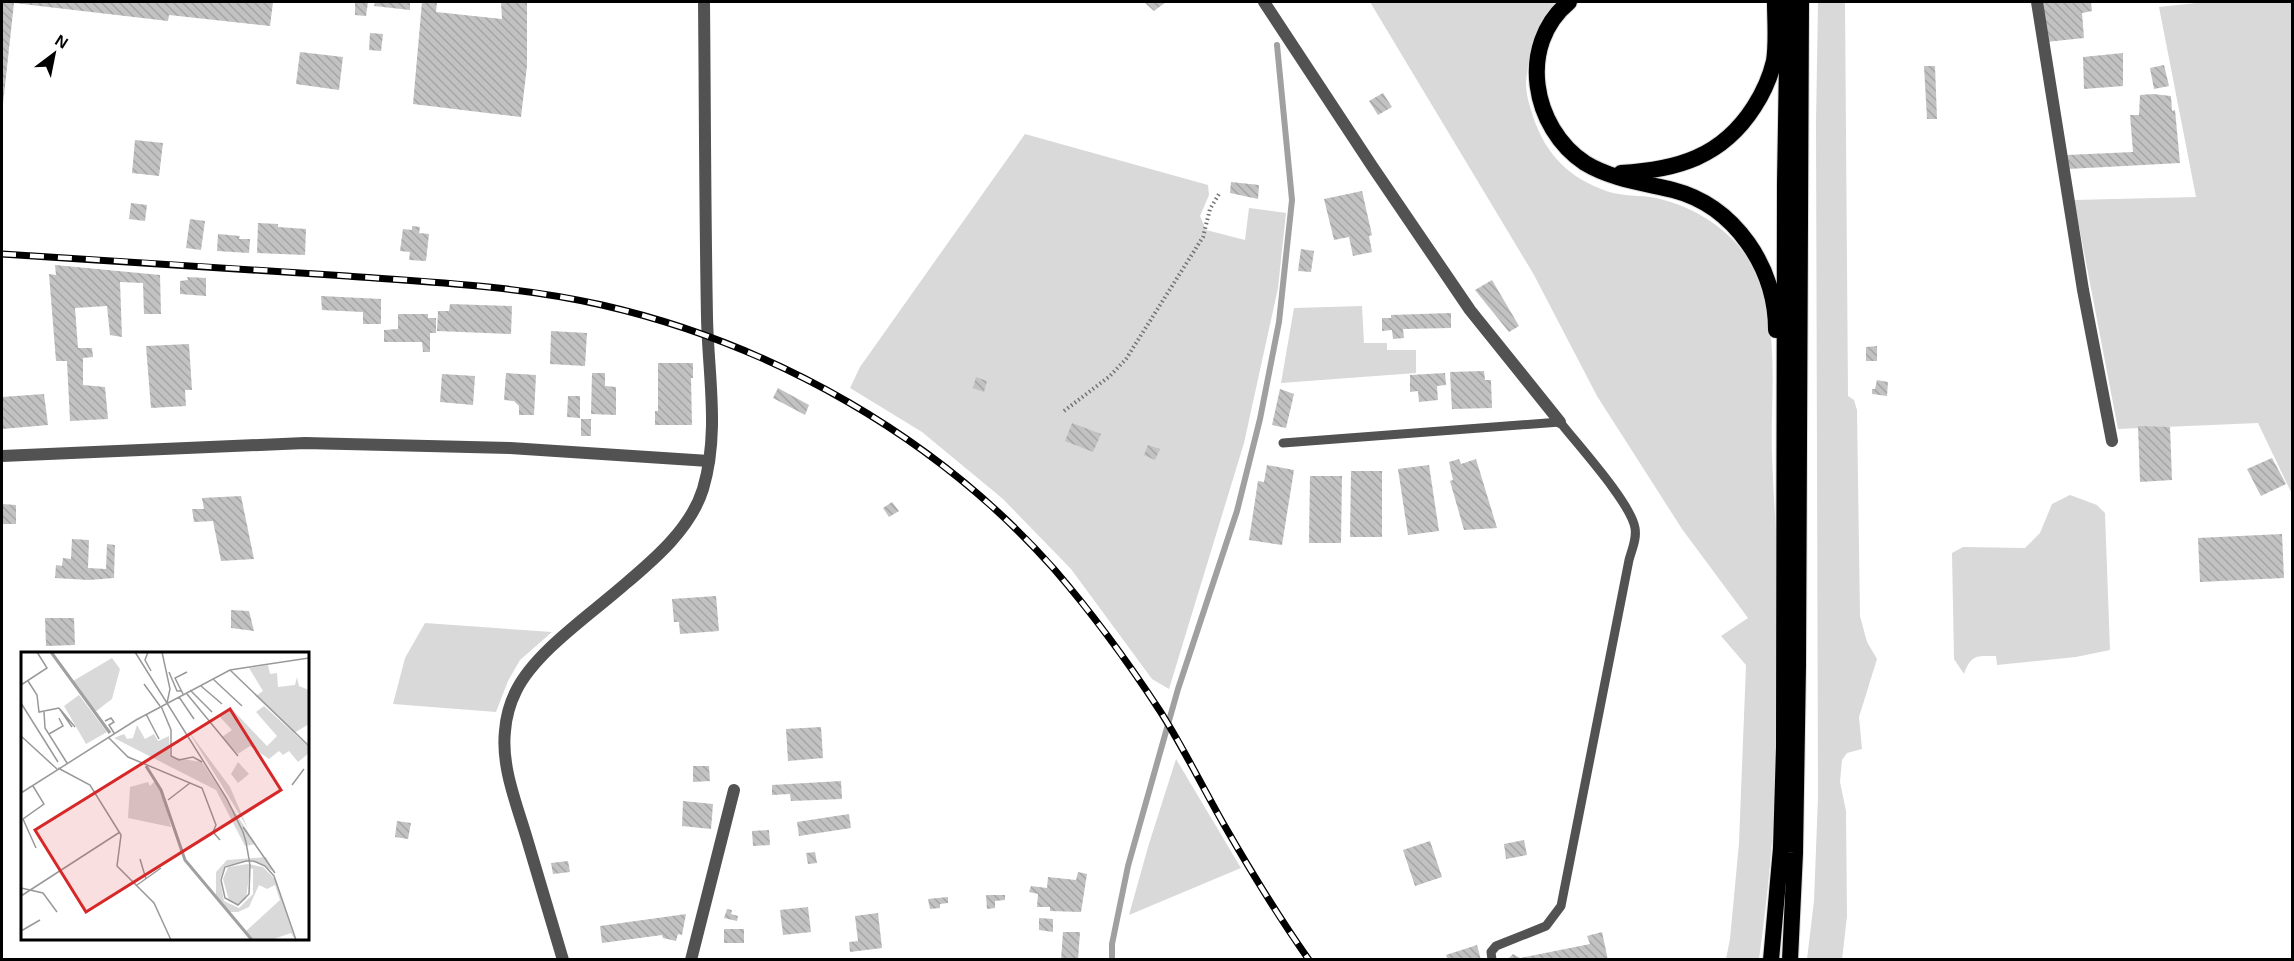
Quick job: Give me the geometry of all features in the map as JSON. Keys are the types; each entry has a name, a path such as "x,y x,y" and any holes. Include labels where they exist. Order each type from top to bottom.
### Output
{"highway":[{"path":"1569,2 1562,7 1548,30 1540,49 1537,69 1542,109 1552,129 1566,148 1587,164 1640,183 1675,190 1722,214 1755,251 1765,272 1776,318 1775,404 1785,494"},
{"path":"1610,174 1663,169 1697,159 1719,146 1739,128 1759,99 1771,71 1776,35 1775,2"},
{"path":"1771,960 1781,848 1784,758 1788,2"},
{"path":"1790,960 1796,853 1801,2"}],"street":[{"path":"562,960 508,770 504,732 516,690 529,670 547,651 642,570 694,512 703,490 709,461 712,408 707,320 704,2"},
{"path":"1264,2 1365,156 1470,309 1560,422"},
{"path":"2037,2 2083,290 2112,441"},
{"path":"2,456 306,443 510,448 709,461"},
{"path":"691,960 734,789"}],"lane":[{"path":"1283,442 1560,422 1624,504 1635,525 1636,534 1561,906 1546,926 1496,946 1491,952 1492,960"}],"path":[{"path":"1064,411 1110,376 1126,359 1203,237 1210,209 1220,194"}],"shaded area":[{"path":"1370,2 1556,2 1543,20 1534,40 1526,83 1528,100 1536,124 1548,148 1576,176 1601,189 1666,201 1697,213 1725,232 1747,257 1755,271 1763,293 1771,339 1772,456 1781,632 1775,801 1759,959 1726,959 1739,843 1746,665 1721,636 1748,618 1682,529 1597,396 1534,275"},
{"path":"1818,2 1845,2 1848,396 1854,400 1857,410 1860,616 1867,642 1877,659 1859,717 1862,749 1847,753 1842,760 1840,782 1846,811 1847,916 1842,960 1807,959 1814,901 1818,797 1816,122"},
{"path":"2206,2 2292,2 2292,494 2258,423 2118,429 2074,200 2196,197 2159,7"},
{"path":"1025,134 1208,185 1209,195 1200,216 1206,230 1245,240 1249,208 1286,213 1278,288 1244,443 1169,689 1152,679 1071,569 1003,499 922,432 850,388 860,367"},
{"path":"1362,306 1364,343 1387,343 1387,350 1416,350 1416,373 1281,383 1294,308"},
{"path":"2070,495 2097,505 2105,513 2110,650 2076,657 1997,665 1996,656 1979,656 1969,663 1964,674 1954,659 1952,553 1963,547 2025,548 2040,533 2052,504"},
{"path":"425,623 552,632 520,660 508,681 496,712 393,704 405,658"},
{"path":"1176,759 1241,868 1129,915 1148,847"}],"building":[{"path":"2,2 273,2 270,26 169,15 168,21 14,3 3,104"},
{"path":"355,2 368,2 366,16 355,15"},
{"path":"375,2 410,2 410,10 374,6"},
{"path":"422,2 437,2 436,12 502,19 501,2 527,2 527,66 521,117 413,104"},
{"path":"1144,2 1166,2 1154,11"},
{"path":"2039,2 2091,2 2092,11 2082,13 2084,38 2046,42"},
{"path":"370,33 383,34 381,51 369,50"},
{"path":"300,52 343,57 339,90 296,84"},
{"path":"2123,53 2123,86 2084,89 2083,57"},
{"path":"2164,65 2169,86 2154,89 2150,68"},
{"path":"1924,66 1935,66 1937,119 1927,119"},
{"path":"1383,93 1392,107 1378,115 1369,101"},
{"path":"2140,95 2171,96 2172,111 2175,110 2180,163 2068,169 2067,155 2133,152 2130,115 2139,115"},
{"path":"135,140 163,143 159,176 132,173"},
{"path":"1231,182 1259,185 1258,199 1230,193"},
{"path":"1362,191 1372,235 1369,236 1372,252 1353,256 1349,237 1334,240 1324,199"},
{"path":"131,203 147,205 145,221 129,219"},
{"path":"190,219 205,221 201,250 186,248"},
{"path":"258,223 306,229 305,255 257,253"},
{"path":"412,226 420,227 419,233 429,234 426,261 409,260 410,252 400,251 403,229 412,230"},
{"path":"218,234 250,239 249,253 217,251"},
{"path":"1301,249 1314,251 1311,272 1298,271"},
{"path":"55,265 160,275 161,314 144,314 143,283 120,282 122,337 110,335 107,306 75,308 78,348 92,348 93,357 83,358 83,385 105,387 108,419 70,421 67,361 56,361 49,274 56,275"},
{"path":"187,277 206,278 206,296 180,294 180,281 188,280"},
{"path":"1492,280 1519,326 1509,332 1475,290"},
{"path":"321,296 381,299 381,324 363,324 363,312 322,310"},
{"path":"450,304 512,306 511,334 437,331 438,311 449,311"},
{"path":"1451,313 1451,328 1403,329 1404,338 1393,339 1392,330 1382,331 1382,318 1391,318 1391,315"},
{"path":"398,314 428,314 428,318 436,318 436,333 430,333 430,352 423,352 422,342 384,342 384,330 398,329"},
{"path":"551,331 587,333 585,366 550,364"},
{"path":"189,344 192,390 185,390 186,406 151,408 146,346"},
{"path":"1877,346 1877,361 1866,361 1866,347"},
{"path":"658,363 693,363 692,425 655,425 655,411 658,411"},
{"path":"1484,371 1485,380 1491,380 1492,408 1452,409 1450,372"},
{"path":"506,373 536,375 534,415 519,415 519,406 514,401 504,400"},
{"path":"592,373 605,373 605,386 616,387 616,415 591,414"},
{"path":"1445,373 1446,385 1437,386 1438,400 1419,402 1418,391 1410,392 1410,375"},
{"path":"442,374 475,376 473,405 440,402"},
{"path":"976,377 987,381 984,392 973,388"},
{"path":"1877,380 1888,382 1887,396 1872,394"},
{"path":"778,388 809,405 805,415 773,398"},
{"path":"1280,389 1294,394 1286,428 1272,425"},
{"path":"44,394 48,425 2,429 2,397"},
{"path":"568,396 580,396 580,418 567,417"},
{"path":"581,419 591,419 591,436 581,436"},
{"path":"1072,423 1101,434 1093,452 1065,441"},
{"path":"2138,426 2170,427 2172,480 2140,482"},
{"path":"1148,445 1160,449 1155,460 1144,455"},
{"path":"2272,458 2286,484 2261,496 2247,469"},
{"path":"1459,459 1461,464 1476,459 1497,528 1464,530 1450,481 1453,480 1449,462"},
{"path":"1267,465 1294,470 1282,545 1249,540 1258,481 1264,482"},
{"path":"1429,465 1439,531 1408,535 1398,469"},
{"path":"1351,471 1382,471 1382,537 1350,537"},
{"path":"1310,476 1342,476 1341,543 1309,543"},
{"path":"241,496 254,559 221,561 213,521 194,522 192,509 204,509 202,498"},
{"path":"892,502 899,511 889,517 883,508"},
{"path":"2,504 16,505 16,524 2,524"},
{"path":"2282,534 2284,578 2200,582 2198,538"},
{"path":"72,539 89,540 88,568 106,569 107,544 115,545 114,578 89,580 55,578 56,565 62,566 63,558 71,559"},
{"path":"716,596 719,631 680,634 679,622 674,622 672,599"},
{"path":"231,610 249,611 254,631 231,628"},
{"path":"45,618 74,618 75,645 46,646"},
{"path":"821,727 823,758 788,761 786,729"},
{"path":"693,766 709,766 710,781 693,782"},
{"path":"841,781 842,799 791,801 790,794 772,795 772,785"},
{"path":"683,801 713,804 711,829 682,826"},
{"path":"849,814 851,828 799,836 797,822"},
{"path":"397,821 411,823 408,839 395,837"},
{"path":"769,830 770,845 753,846 752,831"},
{"path":"1524,840 1527,855 1506,859 1504,844"},
{"path":"1430,841 1442,877 1415,886 1403,850"},
{"path":"815,852 817,863 808,864 806,853"},
{"path":"568,861 570,872 553,874 551,863"},
{"path":"1078,872 1087,874 1081,912 1050,911 1050,907 1037,907 1038,894 1029,892 1031,886 1047,888 1048,877 1076,880"},
{"path":"986,895 1005,895 1005,900 995,901 995,908 987,909"},
{"path":"948,897 948,903 940,904 940,908 930,909 928,899"},
{"path":"808,907 811,932 783,935 780,910"},
{"path":"727,909 732,910 731,914 738,916 737,921 724,918"},
{"path":"878,913 882,948 850,952 849,942 858,941 855,916"},
{"path":"686,914 682,935 678,934 676,941 663,938 662,935 602,943 600,926"},
{"path":"1039,918 1053,919 1053,932 1039,930"},
{"path":"724,929 744,929 744,943 724,943"},
{"path":"1063,932 1080,932 1078,960 1061,960"},
{"path":"1602,932 1608,960 1510,960 1509,958 1513,954 1520,958 1590,944 1587,936"},
{"path":"1477,945 1481,960 1448,960 1446,955"}],"waterway":[{"path":"1112,960 1112,944 1128,866 1178,689 1237,511 1260,419 1279,322 1292,200 1277,45"}],"railway":[{"path":"2,254 443,283 539,293 602,305 666,322 728,344 789,371 848,402 905,438 958,478 1008,521 1054,569 1109,638 1160,711 1243,858 1309,960"}]}
